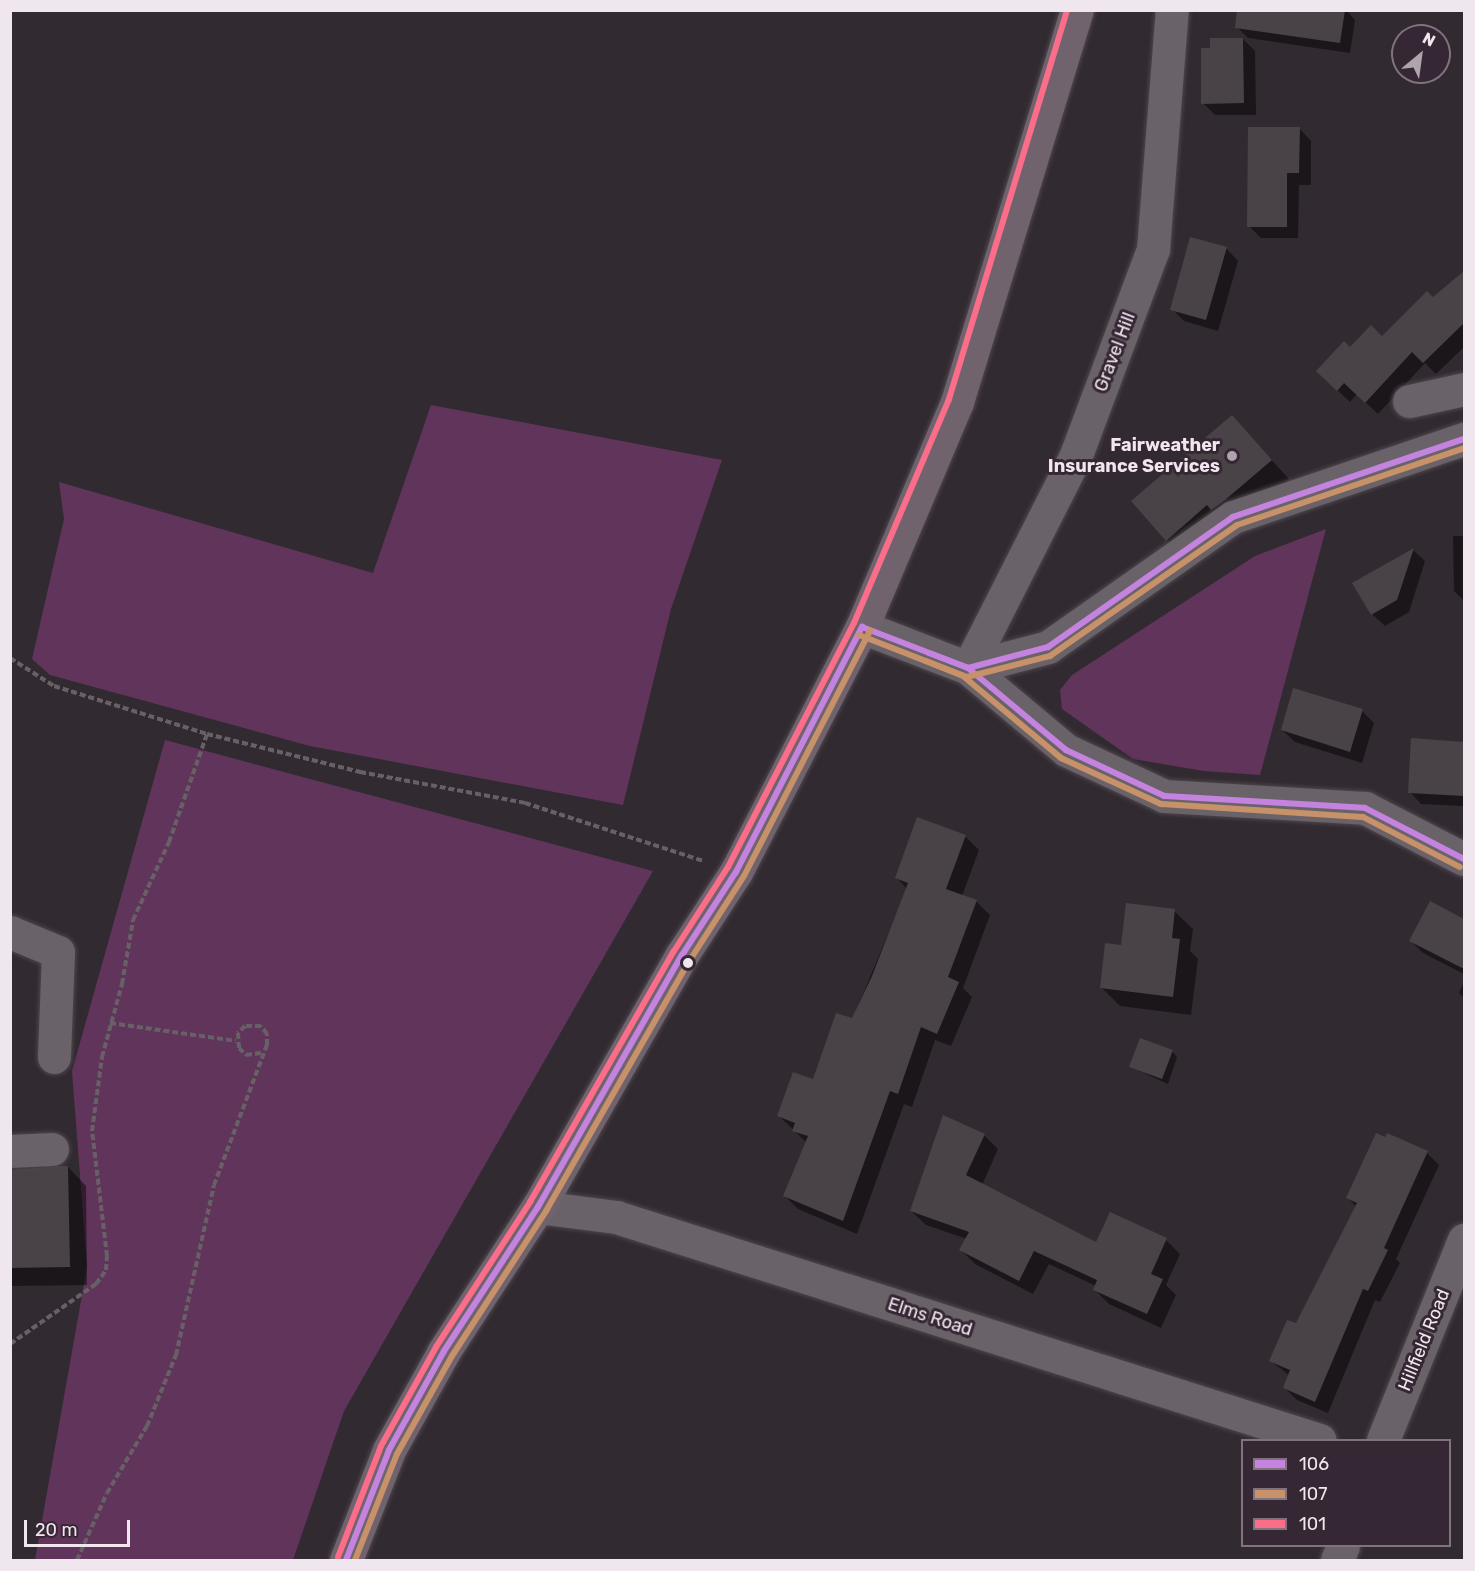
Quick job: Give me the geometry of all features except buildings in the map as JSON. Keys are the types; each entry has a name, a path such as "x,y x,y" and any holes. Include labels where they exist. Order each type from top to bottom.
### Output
{"highway":[{"path":"346,1560 389,1450 444,1351 538,1207 682,955 736,872 862,627 957,402 1077,10"}],"street":[{"name":"Gravel Hill","path":"968,668 1076,455 1153,249 1172,10"},
{"path":"1409,401 1464,390"},
{"path":"968,668 1048,647 1233,517 1464,439"},
{"path":"862,627 968,668 1066,750 1164,796 1365,808 1464,859"},
{"path":"10,932 58,952 54,1057"},
{"path":"10,1151 52,1149"},
{"name":"Elms Road","path":"538,1207 616,1217 1317,1439"},
{"name":"Hillfield Road","path":"1383,1439 1464,1240"}],"path":[{"path":"11,659 54,686 207,734 360,772 525,803 736,872"},
{"path":"10,1344 96,1284 106,1270 107,1256 92,1131 95,1092 110,1023 122,984 132,920 169,842 207,734"},
{"path":"110,1023 236,1041 246,1055 261,1053"},
{"path":"77,1560 106,1493 147,1426 176,1355 214,1185 261,1053 268,1040 261,1026 245,1026 236,1041"}],"shaded area":[{"path":"431,405 722,460 671,609 623,805 310,746 50,675 32,659 64,519 59,482 373,573"},
{"path":"1326,529 1260,775 1204,771 1133,759 1062,709 1060,690 1072,675 1255,556"},
{"path":"165,740 653,871 344,1411 293,1560 35,1560 87,1267 72,1071"}],"transit line":[{"name":"101","path":"338,1557 381,1446 436,1347 530,1202 674,951 728,867 854,623 949,399 1067,10"},
{"name":"106","path":"862,627 968,668 1048,647 1233,517 1464,439"},
{"name":"107","path":"859,635 967,677 1050,656 1237,525 1464,448"},
{"name":"106","path":"346,1560 389,1450 444,1351 538,1207 682,955 736,872 862,627"},
{"name":"107","path":"355,1560 397,1454 452,1356 546,1211 690,960 744,876 870,631"},
{"name":"106","path":"929,653 968,668 1066,750 1164,796 1365,808 1464,859"},
{"name":"107","path":"926,661 963,676 1061,758 1161,804 1363,817 1460,867"}],"place":[{"name":"Fairweather Insurance Services","path":"1232,456"}]}
